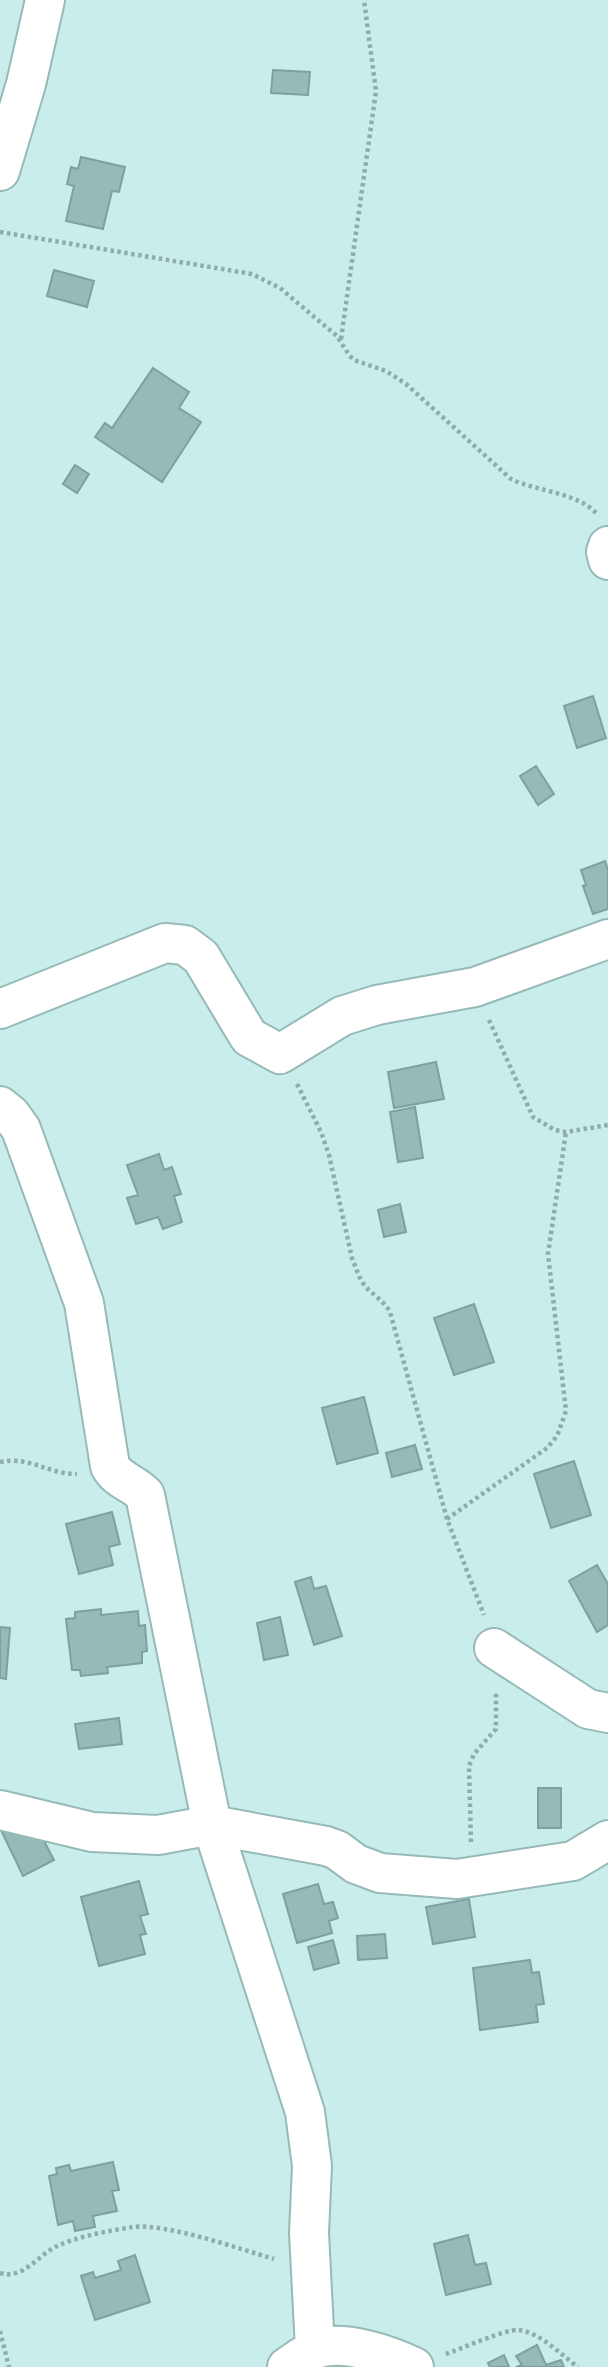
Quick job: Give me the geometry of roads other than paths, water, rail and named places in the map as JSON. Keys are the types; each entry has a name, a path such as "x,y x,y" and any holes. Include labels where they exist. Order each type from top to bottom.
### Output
{"street":[{"path":"0,171 26,83 45,0"},
{"path":"604,532 608,560"},
{"path":"0,1009 165,943 185,945 201,957 249,1037 280,1054 342,1016 377,1005 475,987 608,939"},
{"path":"0,1106 22,1129 84,1303 106,1452 114,1474 145,1494 212,1825 305,2112 312,2166 309,2233 312,2269 301,2358 337,2345 358,2348 413,2366"},
{"path":"494,1648 588,1709 608,1713"},
{"path":"0,1810 92,1832 158,1835 212,1825 326,1846 337,1850 356,1864 380,1873 457,1879 573,1861 608,1840"}]}
